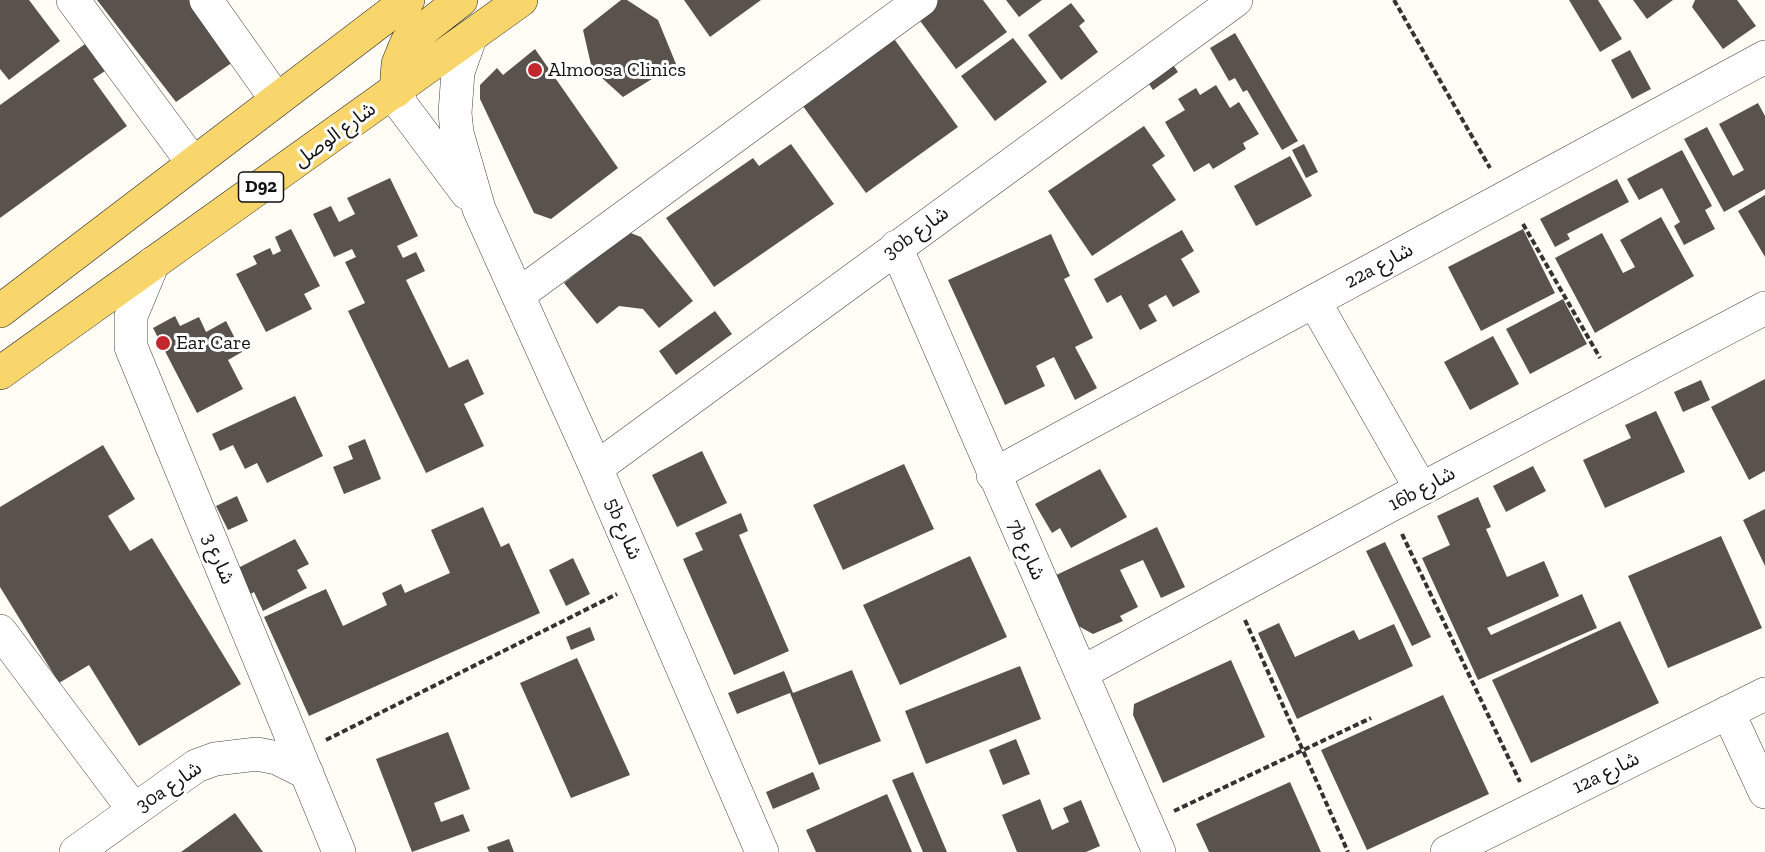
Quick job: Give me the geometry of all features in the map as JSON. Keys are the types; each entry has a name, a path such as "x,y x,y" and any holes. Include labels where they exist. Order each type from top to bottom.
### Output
{"main road":[{"path":"0,311 408,0"},
{"path":"396,91 398,64 407,42 461,0"},
{"name":"شارع الوصل","path":"0,373 521,0"}],"street":[{"path":"73,0 193,163"},
{"path":"206,0 276,99"},
{"path":"518,295 921,0"},
{"name":"30b شارع","path":"596,468 1236,0"},
{"name":"5b شارع","path":"470,38 458,72 455,113 457,133 479,209 596,468 762,852"},
{"name":"22a شارع","path":"993,475 1765,57"},
{"name":"5b شارع","path":"396,91 402,106 479,209"},
{"name":"7b شارع","path":"896,247 1152,838"},
{"name":"شارع 3","path":"153,263 131,316 131,347 339,852"},
{"path":"1314,301 1421,489"},
{"name":"16b شارع","path":"1081,673 1389,506 1765,308"},
{"path":"0,631 134,810"},
{"name":"12a شارع","path":"1447,852 1765,694"},
{"path":"1728,712 1765,792"},
{"name":"30a شارع","path":"76,852 196,766 215,759 256,754 303,763"}],"path":[{"path":"1389,506 1533,809"},
{"path":"303,763 645,581"},
{"path":"1232,592 1348,852"},
{"path":"1152,838 1304,749 1371,718"}],"building":[{"path":"0,0 29,0 60,41 9,80 0,69"},
{"path":"97,0 197,0 240,57 176,102"},
{"path":"621,0 627,0 658,20 676,64 623,97 592,69 583,30"},
{"path":"684,0 761,0 710,37"},
{"path":"934,0 983,0 1007,32 956,69 915,14"},
{"path":"1006,0 1042,0 1019,17"},
{"path":"1569,0 1598,0 1622,39 1600,52"},
{"path":"1633,0 1673,0 1647,19"},
{"path":"1695,0 1737,0 1756,26 1723,49 1692,7"},
{"path":"1071,3 1085,21 1079,26 1098,52 1061,80 1028,35"},
{"path":"1235,33 1298,141 1282,150 1247,90 1243,92 1235,78 1229,81 1210,48"},
{"path":"892,36 958,127 866,193 800,102"},
{"path":"1013,38 1047,82 995,121 961,76"},
{"path":"85,44 105,71 93,79 127,126 0,218 0,105"},
{"path":"535,49 618,168 551,219 534,213 480,99 480,85 497,68 503,75"},
{"path":"1630,50 1651,89 1632,99 1611,60"},
{"path":"1172,63 1178,72 1153,90 1147,81"},
{"path":"1216,85 1230,108 1239,102 1259,134 1243,143 1246,149 1213,169 1209,163 1194,172 1165,122 1185,110 1178,99 1196,88 1200,95"},
{"path":"1758,103 1765,116 1765,189 1724,212 1684,139 1707,127 1733,176 1744,170 1719,124"},
{"path":"1144,126 1165,156 1152,165 1176,200 1092,256 1048,191"},
{"path":"791,144 834,204 714,287 666,218 753,158 759,166"},
{"path":"1304,144 1318,172 1306,178 1292,150"},
{"path":"1682,150 1712,206 1705,210 1715,229 1684,245 1674,226 1680,222 1662,188 1639,200 1627,179"},
{"path":"1290,156 1312,196 1256,226 1234,186"},
{"path":"390,178 418,236 397,246 403,258 416,252 425,271 406,280 449,368 468,359 484,394 464,404 484,446 426,473 348,311 365,303 345,262 356,257 352,249 334,257 313,214 331,206 339,222 355,214 347,198"},
{"path":"1617,179 1629,202 1567,234 1570,239 1555,247 1540,219"},
{"path":"1765,195 1765,257 1738,211"},
{"path":"1661,217 1694,276 1595,333 1555,258 1602,233 1623,273 1635,267 1620,240"},
{"path":"291,229 320,286 304,294 312,309 266,332 236,274 257,264 253,256 270,248 273,255 281,251 275,237"},
{"path":"1523,229 1555,293 1481,331 1448,267"},
{"path":"1182,230 1194,251 1181,259 1200,292 1173,307 1166,295 1148,305 1157,321 1140,330 1121,295 1107,303 1094,279"},
{"path":"628,232 641,237 693,301 659,328 643,309 619,306 597,324 564,283"},
{"path":"1051,234 1070,276 1064,279 1093,338 1075,347 1097,388 1075,400 1054,357 1036,366 1045,386 1005,405 948,280"},
{"path":"1563,299 1587,344 1530,374 1506,329"},
{"path":"715,311 732,334 676,375 659,351"},
{"path":"175,316 180,326 199,317 206,332 226,321 242,352 228,360 243,389 197,413 153,328"},
{"path":"1493,336 1519,384 1470,410 1444,362"},
{"path":"1765,379 1765,471 1749,480 1711,407"},
{"path":"1701,380 1710,400 1683,412 1674,392"},
{"path":"295,396 323,456 267,483 257,463 245,469 233,445 220,451 212,434"},
{"path":"1656,411 1685,472 1605,508 1583,460 1631,438 1625,425"},
{"path":"365,439 381,479 344,494 333,467 353,459 348,446"},
{"path":"103,445 135,499 108,516 130,551 152,538 241,684 139,746 89,665 59,683 0,587 0,507"},
{"path":"702,451 727,503 677,527 652,475"},
{"path":"904,464 934,529 843,570 813,505"},
{"path":"1533,466 1546,491 1506,512 1493,486"},
{"path":"1100,469 1127,517 1071,548 1060,528 1052,533 1035,504"},
{"path":"237,496 248,521 228,530 216,506"},
{"path":"1478,497 1491,527 1486,529 1507,577 1544,561 1559,596 1487,628 1491,635 1582,594 1597,628 1478,680 1422,558 1450,545 1437,516"},
{"path":"483,507 501,547 509,543 540,613 309,716 264,617 326,589 343,626 387,605 382,593 401,584 405,593 450,573 431,530"},
{"path":"1765,509 1765,566 1743,520"},
{"path":"741,513 748,531 739,535 789,651 734,675 683,559 703,550 695,533"},
{"path":"1157,527 1185,587 1161,598 1143,560 1120,570 1138,607 1120,616 1123,621 1093,634 1071,622 1050,578"},
{"path":"1721,536 1762,628 1668,668 1628,576"},
{"path":"295,539 309,564 297,570 307,588 263,611 254,592 249,595 236,569"},
{"path":"1385,542 1431,637 1412,646 1366,551"},
{"path":"970,556 1007,637 900,685 863,605"},
{"path":"573,558 590,594 566,606 549,570"},
{"path":"1620,621 1659,703 1531,763 1492,680"},
{"path":"1279,623 1295,657 1354,630 1359,640 1394,624 1413,666 1297,719 1258,633"},
{"path":"590,627 595,640 571,650 566,637"},
{"path":"577,658 630,775 571,798 520,683"},
{"path":"1231,660 1265,737 1163,783 1133,715 1134,704"},
{"path":"1020,666 1041,719 926,764 905,711"},
{"path":"852,670 881,741 819,765 790,693 737,714 728,693 784,671 793,693"},
{"path":"1443,695 1489,794 1367,850 1321,750"},
{"path":"448,732 470,789 434,803 441,822 463,814 470,831 412,852 376,759"},
{"path":"1016,739 1030,774 1003,785 989,750"},
{"path":"813,772 820,789 773,809 766,792"},
{"path":"913,772 947,852 923,852 892,780"},
{"path":"1290,782 1321,852 1209,852 1196,824"},
{"path":"887,794 912,852 816,852 806,830"},
{"path":"1040,799 1052,830 1069,822 1063,808 1081,800 1100,846 1086,852 1017,852 1002,815"},
{"path":"235,813 263,852 181,852"},
{"path":"509,839 514,852 489,852 487,847"}],"place":[{"name":"Almoosa Clinics","path":"535,70"},
{"name":"Ear Care","path":"163,343"}]}
